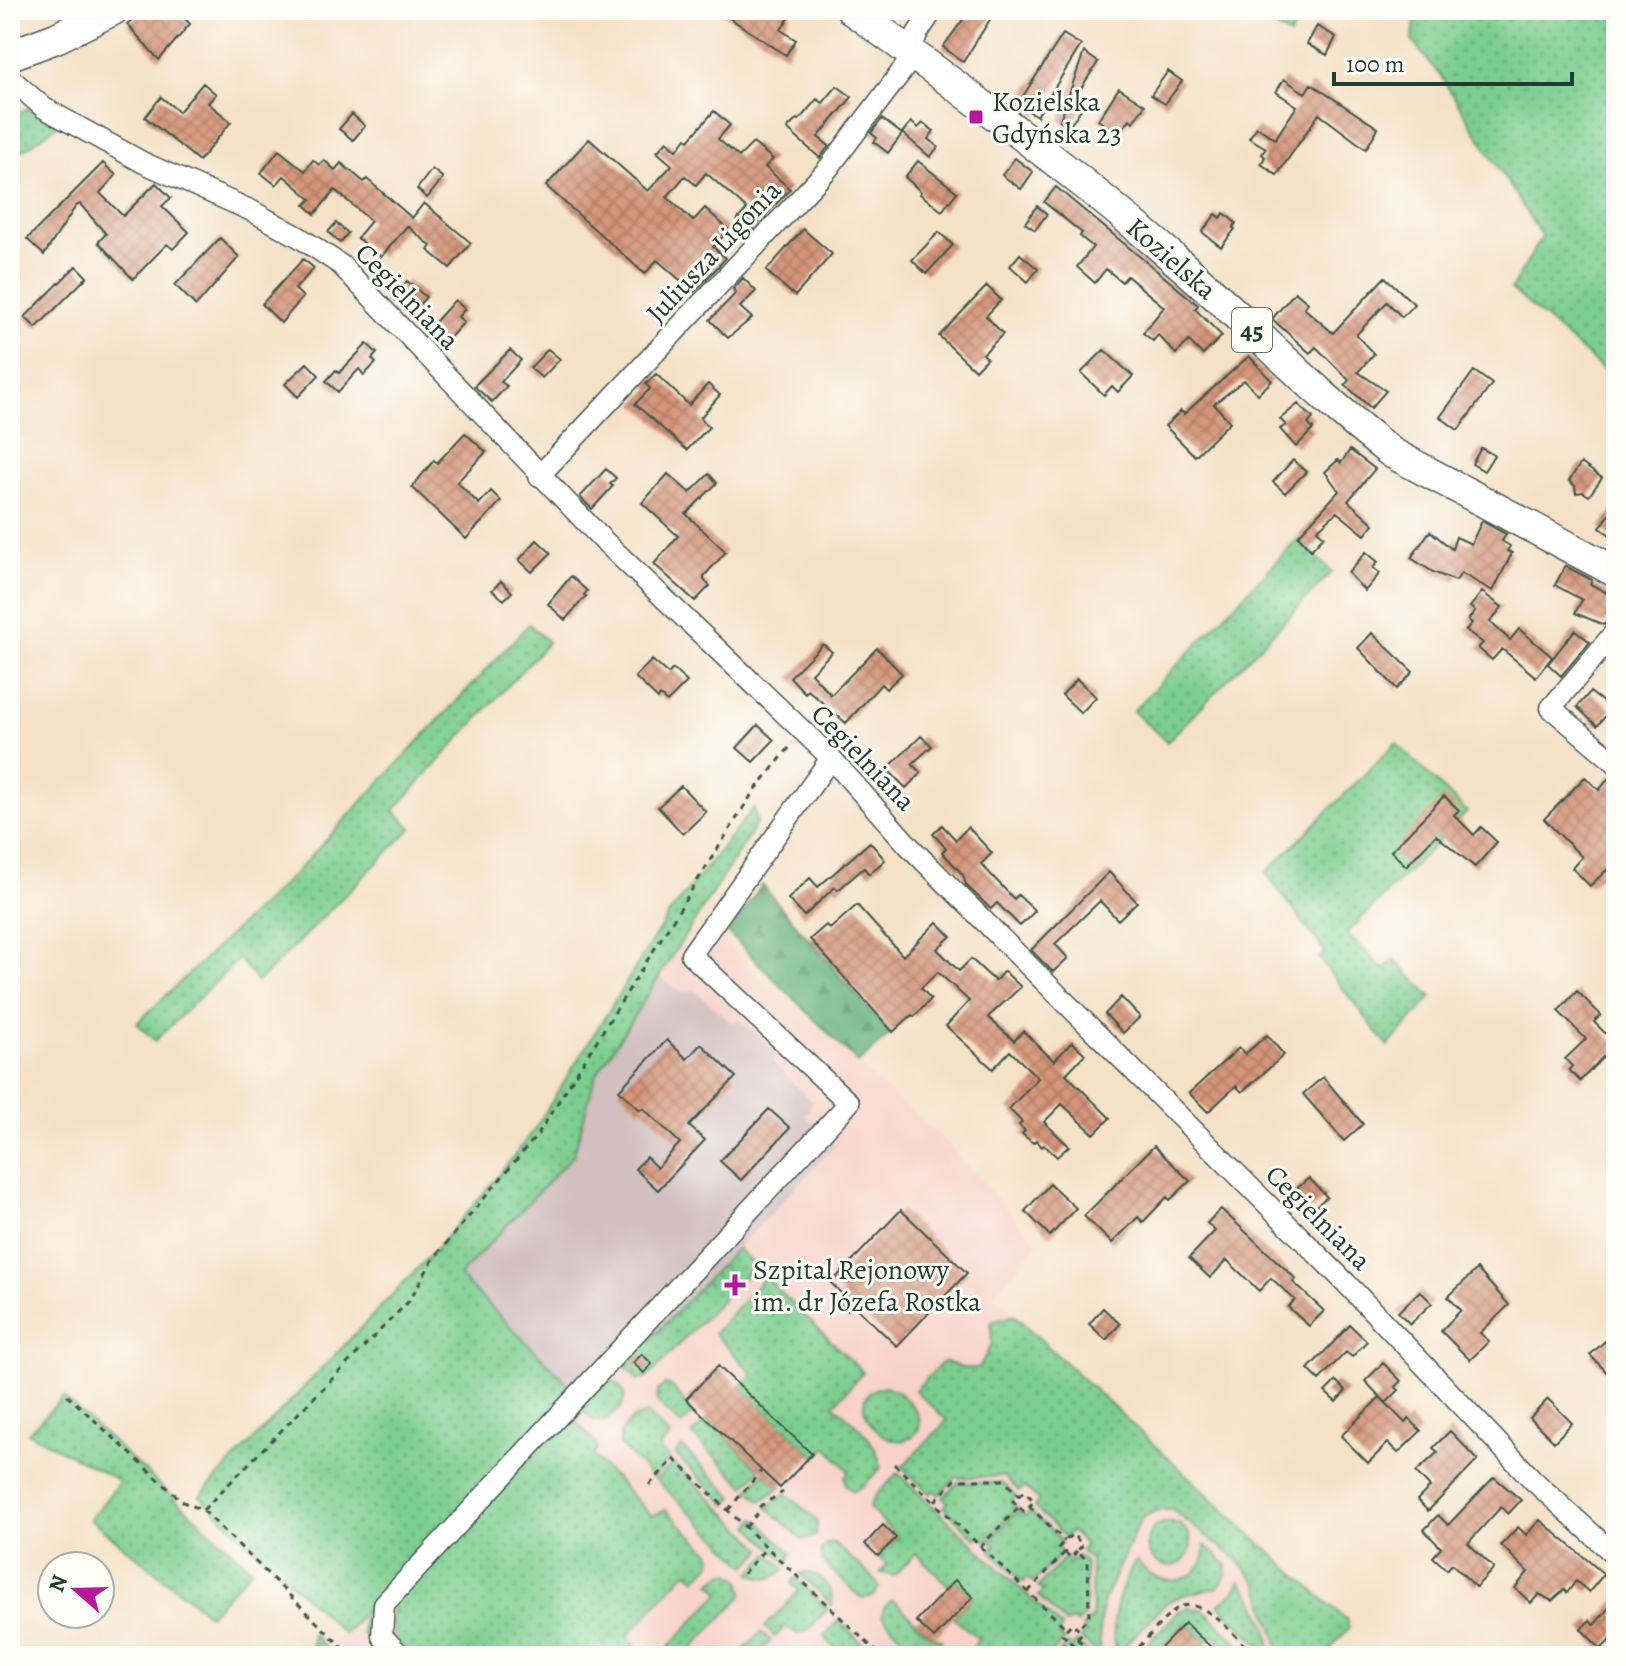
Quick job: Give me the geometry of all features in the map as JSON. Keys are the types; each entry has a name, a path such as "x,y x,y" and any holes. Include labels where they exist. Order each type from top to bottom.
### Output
{"main road":[{"path":"10,55 56,38 113,10"},
{"name":"Kozielska","path":"852,10 992,112 1113,206 1359,427 1392,453 1616,572"}],"street":[{"name":"Juliusza Ligonia","path":"539,476 827,170 905,67 917,34 933,10"},
{"name":"Cegielniana","path":"10,78 44,108 144,163 252,211 328,255 363,287 539,476 831,758 919,856 1346,1283 1534,1481 1616,1556"},
{"path":"1616,631 1551,708 1616,763"},
{"path":"401,1656 382,1636 384,1604 849,1103 691,955 831,758"}],"path":[{"path":"203,1510 409,1301 434,1258 538,1134 752,794 802,732"},
{"path":"67,1395 183,1502 203,1510 351,1656"},
{"path":"649,1485 674,1459 881,1656"},
{"path":"894,1464 1067,1629"},
{"path":"728,1510 761,1471"},
{"path":"934,1502 955,1480 1004,1480 1019,1496"},
{"path":"1024,1491 1034,1501 1024,1512 1013,1501 1019,1496 1024,1491"},
{"path":"746,1527 760,1508 783,1492"},
{"path":"1029,1506 1065,1541"},
{"path":"980,1547 1019,1507"},
{"path":"1072,1534 1083,1545 1077,1551 1071,1558 1059,1547 1072,1534"},
{"path":"743,1574 767,1547"},
{"path":"1077,1551 1088,1561 1089,1616 1078,1629"},
{"path":"1028,1592 1065,1552"},
{"path":"1131,1656 1175,1610 1189,1605 1203,1607 1255,1656"},
{"path":"1072,1623 1082,1633 1072,1644 1062,1634 1067,1629 1072,1623"},
{"path":"1077,1639 1098,1656"},
{"path":"1052,1656 1068,1640"}],"shaded area":[{"name":"Szpital Rejonowy im. dr Józefa Rostka","path":"717,930 741,958 815,1027 946,1142 1038,1244 993,1295 1346,1619 1349,1628 1325,1656 332,1656 328,1652 396,1577 459,1276 486,1246 659,977 695,932"},
{"path":"659,977 681,992 695,990 730,1022 741,1020 776,1053 773,1063 813,1102 805,1116 836,1145 588,1404 459,1276 574,1154 595,1077"}],"green space":[{"path":"1246,10 1304,10 1290,36"},
{"path":"1417,10 1616,10 1616,381 1511,289 1542,237 1442,78 1412,41"},
{"path":"29,108 59,124 27,148 10,156 10,116"},
{"path":"1298,539 1332,572 1167,742 1133,711"},
{"path":"529,624 548,642 394,810 412,828 257,982 239,959 155,1041 137,1023 294,874"},
{"path":"1396,743 1467,812 1346,934 1384,969 1394,959 1432,997 1388,1046 1319,958 1325,952 1266,873"},
{"path":"754,807 757,823 595,1077 574,1154 459,1276 573,1388 344,1634 200,1496 435,1250 494,1181 534,1130 669,914"},
{"path":"762,885 890,1034 858,1063 728,933"},
{"path":"737,1248 754,1266 646,1379 638,1380 625,1366"},
{"path":"765,1277 863,1372 834,1405 870,1440 879,1458 881,1468 863,1486 853,1491 846,1485 845,1477 849,1471 827,1447 816,1457 740,1387 753,1374 714,1333"},
{"path":"1014,1315 1346,1619 1349,1628 1324,1656 1282,1656 1258,1584 1238,1560 1172,1510 1158,1510 1143,1517 1103,1602 1099,1630 1101,1656 1080,1638 1086,1633 1082,1628 1092,1617 1091,1560 1081,1551 1085,1545 1071,1531 1065,1537 1034,1507 1039,1500 1025,1487 1019,1491 1003,1476 955,1478 939,1495 934,1490 930,1494 902,1467 947,1421 915,1390 944,1361 962,1368 979,1368 992,1343 991,1322"},
{"path":"604,1379 622,1388 624,1396 621,1407 606,1421 594,1421 584,1411 575,1420 596,1443 593,1456 652,1516 666,1510 712,1554 711,1564 696,1579 687,1571 627,1636 635,1645 625,1656 409,1656 394,1632 393,1603"},
{"path":"666,1384 672,1386 693,1414 681,1425 657,1402 658,1390"},
{"path":"885,1386 901,1395 919,1418 920,1426 916,1433 907,1439 886,1437 876,1429 864,1410 865,1400 871,1391"},
{"path":"63,1397 252,1569 209,1615 90,1519 120,1481 28,1433"},
{"path":"648,1414 670,1436 659,1449 670,1459 653,1478 620,1445 620,1433 633,1418"},
{"path":"707,1419 760,1470 745,1486 692,1435"},
{"path":"682,1447 734,1497 727,1505 675,1454"},
{"path":"674,1463 763,1549 747,1566 656,1480"},
{"path":"764,1473 780,1488 761,1501 749,1490"},
{"path":"898,1473 1062,1628 1058,1634 1065,1640 1049,1656 969,1656 978,1638 953,1618 973,1597 955,1580 949,1586 916,1553 894,1576 880,1573 887,1565 878,1556 898,1537 869,1508 874,1497"},
{"path":"958,1482 1002,1483 1016,1496 1011,1502 1017,1508 986,1541 980,1535 976,1539 943,1507 948,1502 943,1497"},
{"path":"786,1493 817,1521 816,1536 802,1540 767,1507"},
{"path":"1019,1510 1025,1516 1030,1511 1062,1541 1057,1547 1062,1553 1033,1583 1027,1578 1023,1582 991,1551 995,1546 990,1541"},
{"path":"756,1518 791,1553 788,1564 750,1526"},
{"path":"1169,1522 1184,1529 1191,1544 1184,1559 1169,1566 1154,1559 1147,1544 1154,1529"},
{"path":"833,1542 874,1579 879,1587 874,1596 862,1599 823,1562 821,1550 827,1543"},
{"path":"1205,1545 1227,1565 1226,1576 1217,1588 1183,1595 1167,1602 1115,1656 1113,1631 1116,1608 1134,1563 1137,1561 1157,1577 1180,1580 1198,1568 1204,1558"},
{"path":"769,1553 785,1569 769,1578 751,1573"},
{"path":"1077,1555 1086,1563 1085,1616 1077,1624 1072,1620 1066,1624 1038,1596 1043,1591 1038,1587 1066,1556 1071,1561"},
{"path":"723,1573 730,1573 740,1580 744,1594 685,1656 660,1656 720,1593 711,1583"},
{"path":"800,1574 815,1575 825,1583 831,1593 832,1605"},
{"path":"794,1578 828,1609 808,1630 797,1634 785,1626 775,1637 765,1627 799,1591 792,1584"},
{"path":"1241,1581 1262,1616 1269,1636 1270,1655 1219,1605"},
{"path":"892,1600 928,1633 942,1639 934,1656 920,1656 882,1616 884,1608"},
{"path":"1203,1609 1251,1656 1220,1656 1213,1649 1220,1641 1213,1635 1206,1642 1185,1623 1153,1656 1136,1656 1179,1611"},
{"path":"376,1612 388,1656 383,1656 362,1633 362,1620"},
{"path":"839,1620 875,1656 842,1656 824,1636"},
{"path":"761,1632 771,1641 757,1656 738,1656"},
{"path":"312,1633 332,1656 311,1656"},
{"path":"1077,1642 1092,1656 1056,1656 1068,1644 1072,1647"}],"building":[{"path":"143,10 177,10 190,24 159,60 127,24"},
{"path":"717,10 794,10 781,30 796,40 786,55"},
{"path":"970,10 980,10 991,18 963,62 943,47"},
{"path":"1317,26 1336,37 1327,55 1307,44"},
{"path":"1063,34 1081,45 1037,116 1018,104"},
{"path":"1084,52 1098,62 1076,96 1085,103 1069,127 1060,120"},
{"path":"1168,71 1182,81 1165,104 1151,95"},
{"path":"1284,79 1305,93 1311,84 1378,128 1366,149 1319,114 1277,175 1261,164 1266,148 1249,138 1257,127 1275,139 1297,106 1276,92"},
{"path":"203,83 216,94 208,103 231,122 199,161 145,117 161,97 179,112"},
{"path":"837,86 852,97 818,137 829,146 820,158 787,129 817,99 823,103"},
{"path":"1119,88 1145,105 1133,122 1130,119 1119,134 1098,120"},
{"path":"714,111 730,125 718,139 739,157 753,143 773,159 765,167 790,189 750,232 737,220 747,209 706,173 696,185 685,176 667,197 693,221 705,208 729,230 713,247 726,258 694,292 657,260 645,274 546,186 589,139 648,191 672,165 657,152 667,141 677,150"},
{"path":"352,114 365,126 353,140 339,129"},
{"path":"882,119 902,134 888,153 874,142 877,138 871,133"},
{"path":"911,122 918,128 923,123 934,131 928,139 938,147 930,157 902,133"},
{"path":"279,150 305,171 313,160 319,165 324,160 335,170 341,163 364,182 367,179 412,218 424,203 471,243 450,268 428,250 431,246 407,226 381,257 357,238 371,221 335,190 315,214 305,205 311,199 284,176 276,185 261,173"},
{"path":"1015,158 1033,172 1021,189 1002,175"},
{"path":"918,161 957,192 942,211 905,177"},
{"path":"103,163 116,175 100,193 123,216 156,183 171,198 162,206 189,232 173,249 167,244 133,279 98,242 106,234 80,204 44,255 27,239"},
{"path":"432,169 443,178 427,198 417,189"},
{"path":"1056,187 1198,305 1195,309 1222,336 1203,355 1189,341 1176,354 1158,335 1153,341 1143,333 1164,307 1127,276 1122,282 1106,269 1095,283 1077,267 1093,247 1080,236 1082,233 1044,202"},
{"path":"1037,206 1047,214 1035,230 1025,223"},
{"path":"1224,213 1236,223 1221,247 1202,232 1216,214 1221,218"},
{"path":"336,223 348,233 340,243 328,232"},
{"path":"803,229 832,254 795,296 766,271"},
{"path":"939,232 953,245 926,274 912,260"},
{"path":"220,238 239,257 196,306 175,285"},
{"path":"1020,254 1038,269 1028,282 1010,266"},
{"path":"303,259 314,268 295,289 303,297 281,323 262,304"},
{"path":"76,266 87,277 36,328 25,317"},
{"path":"1385,277 1414,304 1402,317 1387,302 1356,335 1374,354 1358,372 1386,391 1371,408 1345,385 1349,380 1316,347 1310,353 1272,319 1295,292 1308,303 1304,308 1333,333"},
{"path":"743,278 756,291 740,307 752,318 728,338 710,320 736,293 733,289"},
{"path":"407,281 426,297 411,314 393,298"},
{"path":"987,286 1001,300 986,316 1003,334 983,354 987,358 975,370 939,336"},
{"path":"455,300 465,309 458,317 464,322 442,346 426,332"},
{"path":"367,344 377,353 372,359 376,363 364,375 359,369 338,392 326,381 336,370 339,373"},
{"path":"548,349 560,359 542,378 530,368"},
{"path":"510,350 521,360 501,382 507,386 492,402 474,386"},
{"path":"1104,350 1133,376 1118,392 1112,386 1104,395 1081,373"},
{"path":"1249,356 1272,381 1258,394 1244,380 1214,404 1230,422 1195,456 1165,426 1181,411 1184,414"},
{"path":"307,363 319,375 298,397 285,384"},
{"path":"1474,371 1492,384 1458,430 1440,417"},
{"path":"656,374 689,405 708,384 720,395 700,418 709,427 687,450 635,404 650,389 646,384"},
{"path":"1298,404 1313,418 1308,424 1313,429 1296,447 1280,429 1286,425 1280,419"},
{"path":"465,433 486,452 457,482 479,504 491,491 501,501 466,539 412,487 434,460 437,463"},
{"path":"1481,448 1494,455 1484,471 1472,464"},
{"path":"1350,450 1375,469 1348,501 1374,524 1365,535 1337,512 1317,530 1324,536 1311,550 1298,536 1339,491 1325,472 1338,460 1341,463"},
{"path":"1293,460 1306,472 1285,493 1273,482"},
{"path":"1581,463 1602,478 1589,496 1583,492 1576,493 1575,486 1569,481"},
{"path":"606,469 616,478 610,484 613,486 592,509 580,497"},
{"path":"668,474 690,493 709,474 717,483 686,514 726,552 704,576 710,586 695,601 654,564 678,536 642,503"},
{"path":"1616,505 1616,539 1600,528"},
{"path":"1482,521 1506,534 1502,541 1510,546 1507,551 1512,553 1493,591 1461,573 1456,581 1433,572 1411,558 1430,531 1452,549 1456,537 1471,544"},
{"path":"537,540 551,553 532,572 519,560"},
{"path":"1366,552 1378,562 1373,568 1380,573 1365,591 1348,573"},
{"path":"1565,566 1592,580 1590,584 1613,596 1607,613 1611,615 1604,625 1575,613 1582,600 1555,585"},
{"path":"571,576 587,591 565,620 548,604"},
{"path":"501,581 512,592 504,600 492,590"},
{"path":"1482,592 1502,607 1490,622 1510,640 1519,629 1552,657 1536,677 1502,649 1492,660 1478,648 1483,643 1466,630 1472,623 1468,620 1475,611 1470,607"},
{"path":"1575,630 1590,642 1561,676 1548,664"},
{"path":"1372,633 1413,672 1397,689 1358,648"},
{"path":"823,644 832,652 811,673 831,695 877,648 902,674 886,689 881,684 846,723 808,690 805,693 790,677"},
{"path":"652,660 668,674 673,669 687,682 667,702 660,696 658,699 635,677"},
{"path":"1077,679 1096,697 1081,713 1062,695"},
{"path":"1590,692 1612,709 1597,726 1577,707"},
{"path":"758,725 774,740 753,762 737,748"},
{"path":"921,736 932,746 912,764 921,773 906,788 887,769"},
{"path":"1611,775 1616,776 1616,826 1609,832 1616,839 1616,861 1590,886 1572,868 1582,857 1544,819 1585,777 1599,790"},
{"path":"681,786 706,812 683,834 658,807"},
{"path":"1444,796 1459,810 1454,815 1474,835 1481,827 1497,842 1475,867 1436,835 1406,866 1391,851"},
{"path":"942,825 956,840 968,827 992,853 981,864 1014,899 1018,895 1035,911 1020,926 997,903 991,909 966,885 963,875 942,852 946,848 933,834"},
{"path":"870,842 885,860 869,874 864,868 838,890 835,887 804,916 788,899 810,878 818,887"},
{"path":"1109,872 1137,902 1118,920 1100,901 1055,944 1068,958 1053,972 1031,950"},
{"path":"857,905 903,956 937,922 951,936 937,949 959,971 971,959 995,981 1004,971 1021,987 988,1017 1014,1041 1023,1031 1054,1061 1072,1042 1085,1054 1066,1074 1110,1118 1094,1134 1062,1104 1044,1122 1069,1146 1057,1157 1044,1145 1042,1147 1036,1140 1033,1143 1022,1134 1025,1131 1019,1125 1022,1122 1009,1109 1038,1078 1010,1051 993,1069 946,1026 969,1001 938,972 921,988 931,999 914,1017 912,1015 893,1032 810,939 826,925 830,929"},
{"path":"1577,991 1601,1015 1594,1022 1616,1044 1616,1052 1607,1061 1603,1057 1580,1081 1569,1070 1572,1066 1565,1059 1586,1039 1558,1011"},
{"path":"1121,997 1140,1017 1123,1033 1105,1014"},
{"path":"1267,1035 1284,1055 1242,1092 1236,1086 1208,1112 1189,1093 1239,1048 1245,1054"},
{"path":"667,1040 687,1059 701,1044 736,1077 689,1126 705,1140 658,1190 635,1169 646,1157 657,1168 680,1143 619,1090"},
{"path":"1323,1077 1363,1124 1344,1141 1303,1094"},
{"path":"769,1109 790,1128 741,1180 720,1161"},
{"path":"1154,1146 1190,1181 1170,1200 1167,1197 1143,1222 1138,1217 1112,1243 1084,1216"},
{"path":"1309,1178 1327,1197 1311,1210 1307,1205 1301,1211 1287,1197"},
{"path":"1050,1184 1076,1208 1050,1236 1025,1211"},
{"path":"1221,1209 1296,1279 1293,1282 1324,1311 1309,1326 1288,1307 1295,1300 1271,1278 1259,1291 1227,1260 1210,1278 1189,1258 1215,1231 1207,1223"},
{"path":"901,1210 967,1273 897,1346 853,1305 848,1310 837,1300 842,1294 831,1283"},
{"path":"1477,1269 1509,1305 1480,1333 1489,1341 1470,1360 1441,1331 1461,1310 1448,1297"},
{"path":"1420,1291 1432,1303 1410,1324 1398,1312"},
{"path":"1103,1308 1120,1324 1106,1340 1089,1324"},
{"path":"1350,1325 1367,1341 1352,1357 1346,1352 1319,1380 1308,1369"},
{"path":"1616,1331 1616,1382 1590,1355"},
{"path":"642,1354 652,1364 644,1373 633,1363"},
{"path":"1383,1363 1401,1381 1395,1387 1399,1390 1386,1403 1365,1381"},
{"path":"718,1366 812,1454 780,1488 686,1399"},
{"path":"1336,1381 1346,1391 1336,1402 1325,1392"},
{"path":"1380,1397 1405,1423 1409,1418 1421,1431 1398,1453 1388,1443 1368,1463 1341,1436"},
{"path":"1548,1399 1572,1423 1554,1442 1530,1418"},
{"path":"1450,1431 1478,1460 1428,1511 1417,1500 1430,1487 1416,1472 1438,1452 1433,1448"},
{"path":"1494,1477 1521,1500 1508,1514 1501,1507 1468,1543 1494,1568 1476,1587 1452,1564 1447,1570 1433,1557 1441,1548 1424,1530 1438,1515 1448,1525"},
{"path":"1540,1520 1604,1574 1589,1592 1576,1581 1567,1593 1564,1590 1552,1601 1539,1594 1531,1603 1515,1588 1528,1572 1501,1545 1518,1527 1526,1535"},
{"path":"883,1525 896,1538 878,1556 865,1544"},
{"path":"955,1580 973,1597 934,1638 916,1621"},
{"path":"1616,1600 1616,1634 1601,1649 1581,1629 1590,1620 1594,1625"},
{"path":"1185,1623 1213,1649 1220,1656 1153,1656"}],"place":[{"name":"Kozielska Gdyńska 23","path":"976,117"},
{"name":"Szpital Rejonowy im. dr Józefa Rostka","path":"735,1285"}]}
